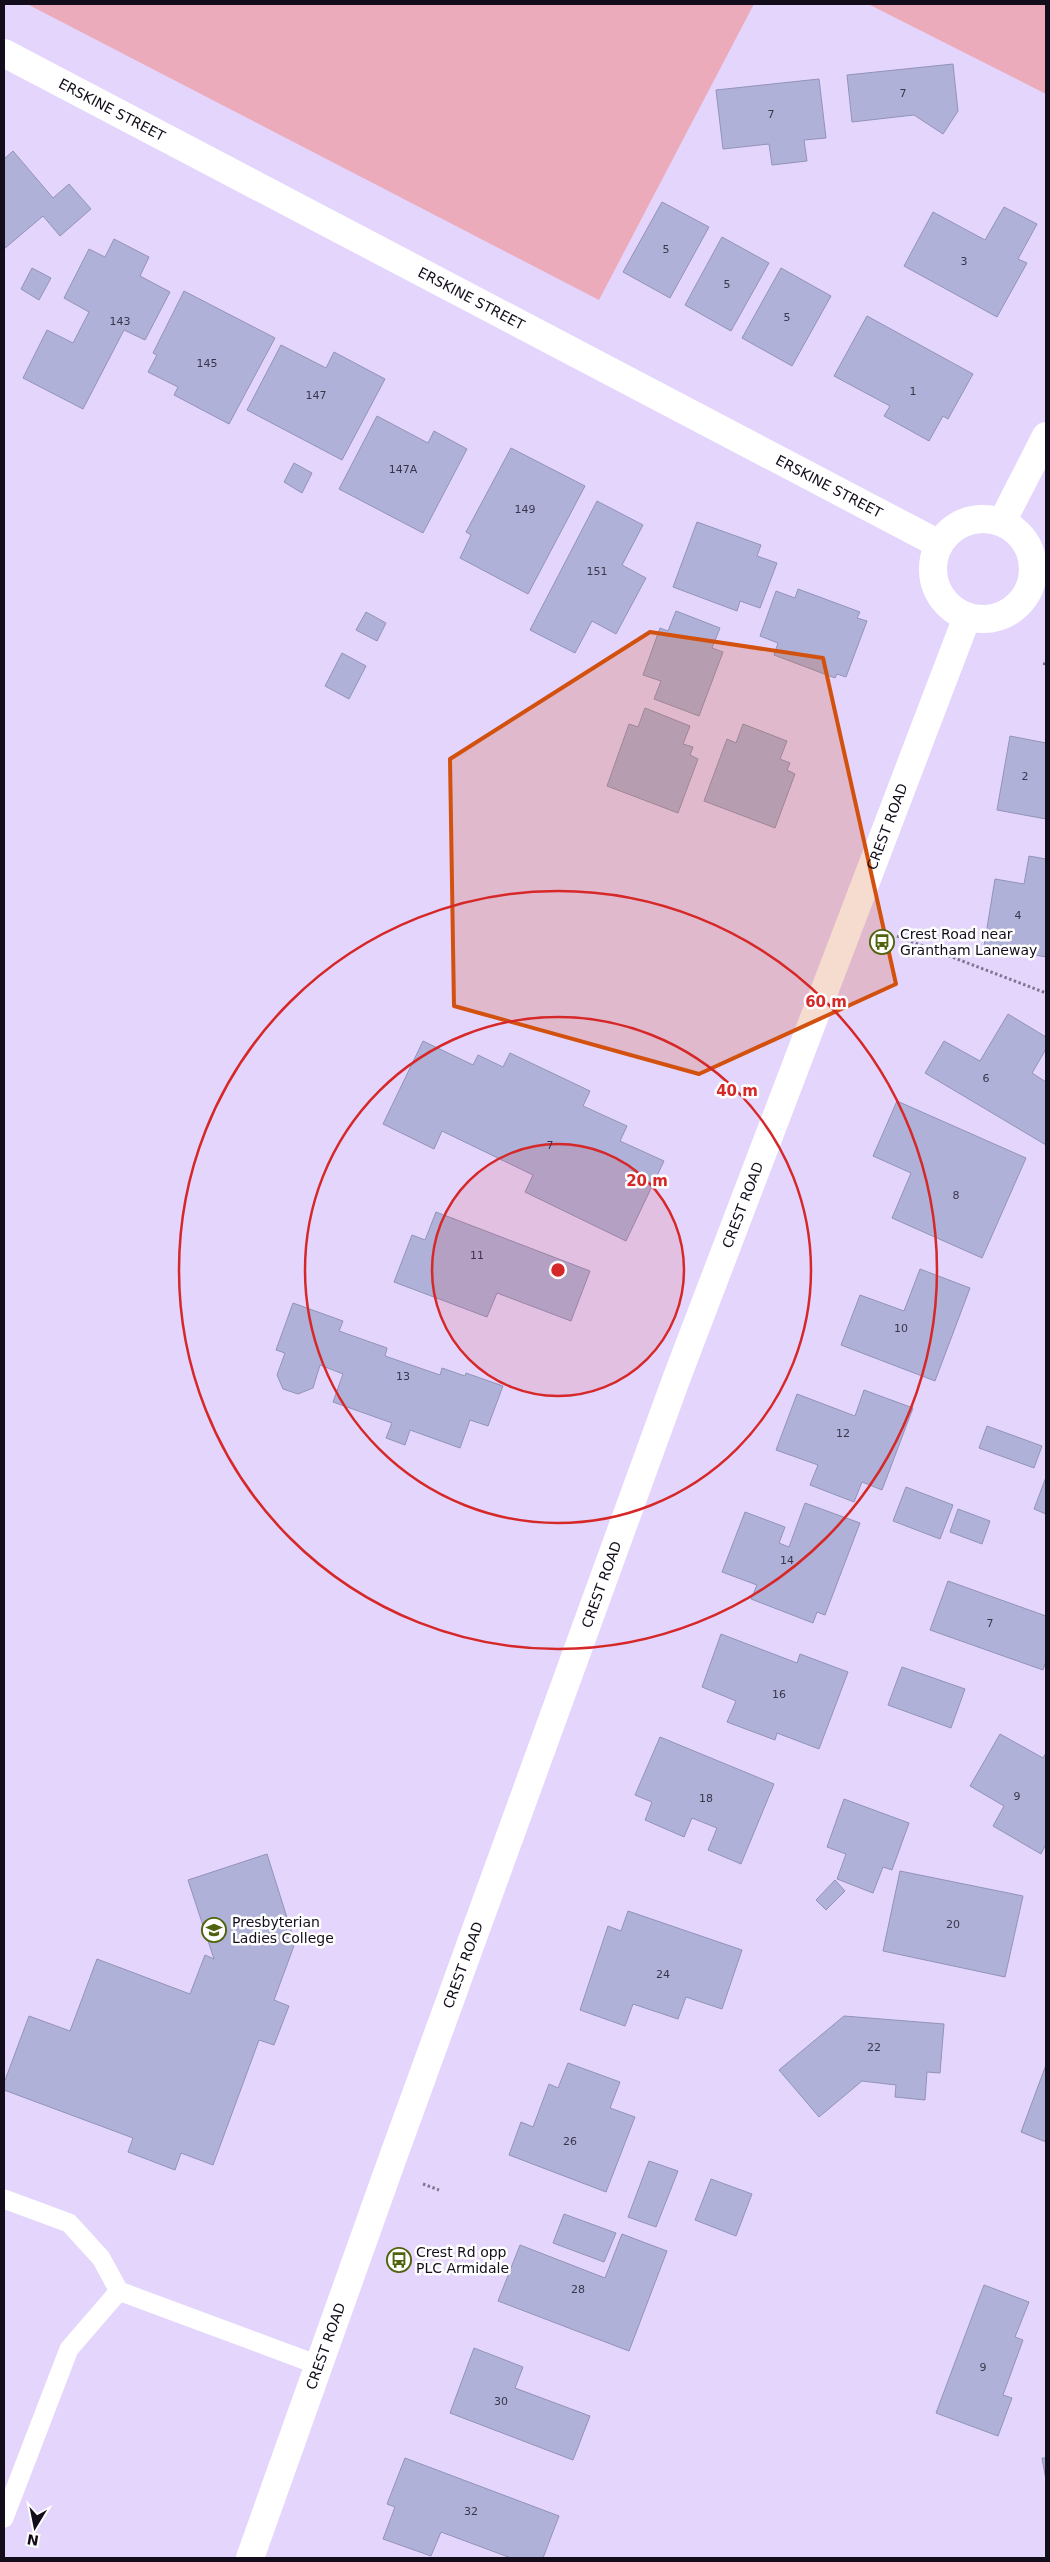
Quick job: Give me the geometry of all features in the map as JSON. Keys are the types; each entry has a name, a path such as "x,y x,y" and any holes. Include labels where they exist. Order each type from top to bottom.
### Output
{"street":[{"name":"ERSKINE STREET","path":"4,53 939,544"},
{"path":"1002,522 1046,436"},
{"path":"985,518 1002,522 1020,534 1031,551 1037,596 1003,616 985,620 967,617 948,605 936,587 933,565 939,544 951,530 966,521 985,518"},
{"name":"CREST ROAD","path":"250,2558 677,1377 967,617"}],"lane":[{"path":"4,2199 69,2224 101,2258 119,2291 318,2366"},
{"path":"4,2518 69,2349 119,2291"}],"path":[{"path":"1044,665 1046,660"},
{"path":"897,936 1046,994"},
{"path":"419,2183 439,2190"}],"highlighted area":[{"path":"650,632 823,658 896,984 699,1074 454,1006 450,759"}],"shaded area":[{"path":"27,4 754,4 599,300"},
{"path":"868,4 1046,4 1046,94"}],"building":[{"path":"953,64 958,111 943,134 914,115 852,122 847,75"},
{"path":"819,79 826,138 804,140 807,161 772,165 769,144 723,149 716,90"},
{"path":"13,151 53,198 69,184 91,209 60,236 43,216 4,249 4,159"},
{"path":"662,202 709,227 670,298 623,272"},
{"path":"1004,207 1037,224 1018,259 1027,263 997,317 904,266 933,212 985,240"},
{"path":"722,237 769,263 731,331 685,305"},
{"path":"114,239 149,257 140,276 170,292 145,340 124,330 83,409 23,378 47,330 73,343 89,312 64,298 89,249 105,257"},
{"path":"32,268 51,278 39,300 21,289"},
{"path":"781,268 831,296 792,366 742,338"},
{"path":"184,291 275,338 229,424 174,395 178,387 148,372 157,355 153,353"},
{"path":"867,316 973,374 948,419 943,416 929,441 884,416 890,406 834,376"},
{"path":"281,345 326,368 334,352 385,379 342,460 247,410"},
{"path":"377,416 428,443 434,431 467,449 423,533 339,489"},
{"path":"511,448 585,486 528,594 460,558 471,535 466,532"},
{"path":"294,463 312,473 302,493 284,482"},
{"path":"597,501 643,525 622,565 646,578 616,634 592,621 575,653 530,630"},
{"path":"697,522 761,545 757,556 777,563 760,608 740,601 737,611 673,587"},
{"path":"798,589 860,612 857,618 867,621 846,677 837,674 835,678 774,655 778,643 760,636 776,591 795,598"},
{"path":"676,611 720,628 712,648 723,652 699,716 654,699 661,681 643,675 660,628 668,631"},
{"path":"366,612 386,623 377,641 356,630"},
{"path":"342,653 366,666 349,699 325,686"},
{"path":"645,708 690,726 683,744 693,747 690,755 698,759 678,813 607,786 629,724 638,727"},
{"path":"743,724 787,741 780,759 790,763 787,770 795,774 775,828 704,801 727,739 736,743"},
{"path":"1010,736 1046,743 1046,819 997,810"},
{"path":"1029,856 1046,859 1046,957 984,946 995,879 1024,884"},
{"path":"1008,1014 1046,1037 1046,1049 1032,1073 1046,1082 1046,1145 925,1073 944,1041 980,1061"},
{"path":"423,1041 473,1065 478,1055 503,1067 510,1053 590,1091 583,1106 627,1126 620,1141 664,1161 626,1241 525,1192 533,1175 442,1131 434,1149 383,1124"},
{"path":"897,1101 1026,1158 982,1258 892,1218 911,1173 873,1156"},
{"path":"436,1212 590,1271 571,1321 497,1293 487,1317 394,1282 412,1235 425,1240"},
{"path":"920,1269 970,1288 935,1381 841,1345 860,1295 904,1311"},
{"path":"293,1303 343,1321 339,1331 387,1348 385,1356 440,1375 442,1368 465,1376 466,1373 503,1386 488,1426 470,1420 460,1448 410,1430 405,1445 386,1438 392,1423 333,1402 343,1374 320,1365 313,1388 298,1394 283,1389 277,1375 285,1353 276,1350"},
{"path":"864,1390 913,1408 882,1490 862,1482 854,1502 810,1485 818,1465 776,1450 797,1394 855,1416"},
{"path":"987,1426 1042,1446 1034,1468 979,1448"},
{"path":"1046,1477 1046,1514 1034,1509"},
{"path":"906,1487 953,1505 940,1539 893,1521"},
{"path":"805,1503 860,1523 825,1615 817,1612 813,1623 751,1599 757,1585 722,1572 745,1512 785,1527 779,1543 789,1547"},
{"path":"958,1509 990,1521 982,1544 950,1532"},
{"path":"948,1581 1046,1616 1046,1661 1043,1670 930,1630"},
{"path":"721,1634 797,1663 800,1654 848,1672 819,1749 777,1733 775,1740 727,1722 736,1701 702,1687"},
{"path":"902,1667 965,1689 951,1728 888,1705"},
{"path":"1000,1734 1043,1758 1046,1753 1046,1844 1041,1854 993,1826 1004,1806 970,1786"},
{"path":"660,1737 774,1784 741,1864 708,1850 717,1828 692,1818 684,1837 645,1820 652,1802 635,1795"},
{"path":"844,1799 909,1823 892,1870 883,1867 873,1893 837,1879 846,1854 827,1847"},
{"path":"267,1854 295,1943 274,2000 289,2006 274,2045 259,2040 213,2165 181,2153 175,2170 128,2152 133,2138 4,2090 4,2083 29,2016 70,2031 97,1959 190,1994 205,1955 214,1959 188,1880"},
{"path":"900,1871 1023,1896 1005,1977 883,1951"},
{"path":"835,1880 845,1891 826,1910 816,1900"},
{"path":"628,1911 742,1950 722,2009 686,1997 678,2019 633,2004 625,2026 580,2010 608,1926 621,1931"},
{"path":"844,2016 944,2024 940,2073 927,2072 925,2100 895,2097 896,2085 862,2081 819,2117 779,2070"},
{"path":"568,2063 620,2082 610,2108 635,2117 606,2192 509,2155 521,2122 533,2127 549,2084 558,2088"},
{"path":"1046,2065 1046,2142 1021,2132"},
{"path":"649,2161 678,2171 656,2227 628,2217"},
{"path":"711,2179 752,2194 736,2236 695,2220"},
{"path":"564,2214 616,2233 604,2262 553,2243"},
{"path":"622,2234 667,2251 629,2351 498,2301 520,2245 605,2278"},
{"path":"984,2285 1029,2302 1015,2337 1023,2340 1003,2395 1012,2398 998,2436 936,2413"},
{"path":"474,2348 523,2367 515,2388 590,2416 573,2460 450,2413"},
{"path":"405,2458 559,2516 543,2558 511,2558 441,2532 431,2556 383,2539 395,2507 387,2504"},
{"path":"1042,2458 1046,2458 1046,2480"}],"place":[{"name":"Crest Road near Grantham Laneway","path":"882,942"},
{"name":"Presbyterian Ladies College","path":"214,1930"},
{"name":"Crest Rd opp PLC Armidale","path":"399,2260"}]}
